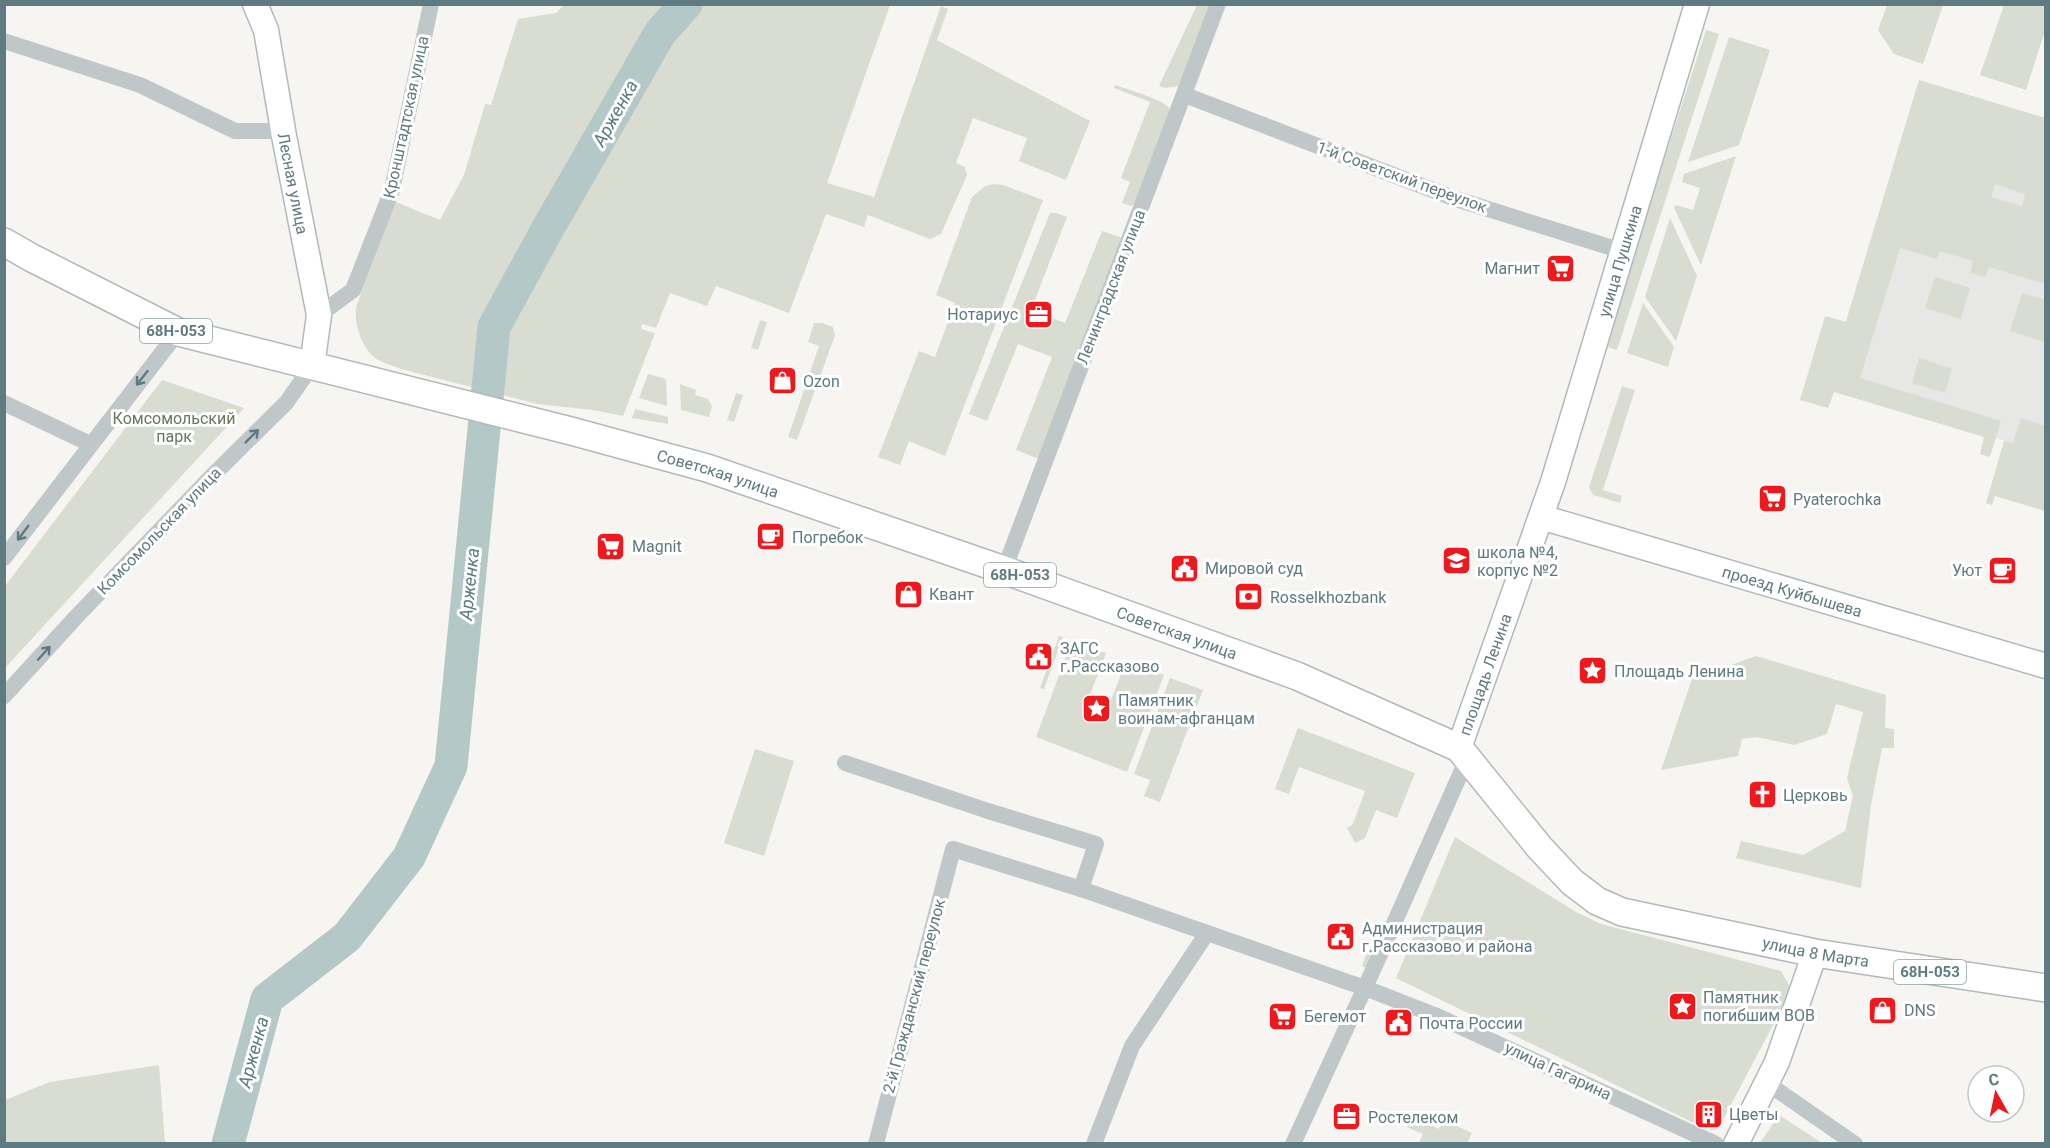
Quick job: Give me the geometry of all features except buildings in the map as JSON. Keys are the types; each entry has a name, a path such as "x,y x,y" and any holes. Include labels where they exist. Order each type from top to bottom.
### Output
{"main road":[{"name":"Советская улица","path":"4,242 178,332 571,431 707,468 1004,570 1297,676 1463,753"},
{"name":"Советская улица","path":"1361,705 1415,729"},
{"name":"площадь Ленина","path":"1463,753 1540,848 1572,882 1597,902 1622,912"},
{"name":"улица 8 Марта","path":"1622,912 1815,953 2046,988"}],"street":[{"name":"Лесная улица","path":"255,4 266,30 319,315 312,366"},
{"name":"Кронштадтская улица","path":"319,315 353,290 392,190 431,4"},
{"name":"Ленинградская улица","path":"1004,570 1218,4"},
{"name":"улица Пушкина","path":"1541,517 1697,4"},
{"path":"4,41 140,85 235,131 283,131"},
{"name":"1-й Советский переулок","path":"1185,95 1456,199 1622,251"},
{"path":"4,558 178,332"},
{"name":"Комсомольская улица","path":"4,696 76,617 202,486 286,403 312,366"},
{"path":"4,404 90,444"},
{"name":"проезд Куйбышева","path":"1541,517 2046,666"},
{"name":"площадь Ленина","path":"1463,753 1541,517"},
{"path":"1293,1143 1365,988 1463,753"},
{"path":"845,763 1096,844 1081,889"},
{"name":"улица Гагарина","path":"953,849 1081,889 1365,988 1457,1025 1716,1143"},
{"name":"2-й Гражданский переулок","path":"876,1143 953,849"},
{"path":"1094,1143 1132,1046 1207,933"},
{"path":"1736,1143 1777,1062 1815,953"},
{"path":"1767,1083 1855,1143"}],"shaded area":[{"path":"1919,80 2045,118 2045,453 1826,387"}],"green space":[{"path":"565,4 890,5 827,183 874,197 941,6 948,9 937,40 1090,121 1066,180 1019,161 1027,138 973,118 956,163 965,167 967,175 941,234 930,239 868,215 864,227 826,214 789,313 716,286 707,306 670,293 656,328 642,324 641,329 655,333 623,416 537,404 401,369 380,361 369,352 362,341 357,328 356,308 391,200 440,220 464,175 485,104 491,105 518,19 556,13"},
{"path":"1197,5 1213,5 1179,86 1166,88 1159,86"},
{"path":"1887,5 1943,5 1923,64 1894,54 1878,30"},
{"path":"2004,5 2045,5 2045,31 2026,90 1980,75"},
{"path":"1706,30 1719,34 1617,350 1604,346"},
{"path":"1729,37 1770,50 1739,145 1688,162"},
{"path":"1919,80 2045,118 2045,284 1989,267 1985,277 1970,273 1973,261 1940,251 1937,259 1900,248 1860,378 2001,421 1990,457 1980,454 1984,437 1834,392 1828,408 1800,400 1825,316 1846,322","holes":["1995,184 2025,194 2022,206 1991,197"]},
{"path":"1115,85 1153,98 1170,109 1135,203 1131,206 1122,203 1130,182 1121,178 1150,102 1114,88"},
{"path":"1736,156 1701,265 1674,208 1675,205 1693,210 1700,188 1682,182 1684,174"},
{"path":"1003,185 1043,200 945,456 909,441 900,465 878,457 919,351 935,357 955,303 936,295 972,197 985,186"},
{"path":"1050,213 1067,217 1031,310 1065,323 1102,231 1123,238 1039,459 1016,450 1052,357 1018,344 987,421 969,414"},
{"path":"1670,218 1697,276 1676,341 1645,297"},
{"path":"1935,277 1970,288 1961,319 1925,308"},
{"path":"2022,293 2045,300 2045,342 2010,331"},
{"path":"1643,303 1674,347 1668,367 1627,353"},
{"path":"760,320 767,322 758,350 751,348"},
{"path":"814,323 833,327 835,335 797,440 788,437 819,346 808,342"},
{"path":"1919,358 1952,369 1945,393 1912,383"},
{"path":"648,374 666,379 667,406 639,398"},
{"name":"Комсомольский парк","path":"162,380 244,408 5,668 5,586"},
{"path":"680,384 696,390 695,395 708,399 712,406 709,417 681,410"},
{"path":"1622,386 1635,390 1603,490 1622,496 1620,503 1593,495 1589,487"},
{"path":"736,393 743,395 734,422 727,420"},
{"path":"635,409 668,417 668,424 632,418"},
{"path":"2021,418 2045,426 2045,511 1995,496 1992,505 1986,503 2004,441 2013,443"},
{"path":"1059,636 1063,637 1044,689 1040,688"},
{"path":"1072,641 1106,653 1085,708 1105,716 1126,661 1164,675 1127,772 1036,737"},
{"path":"1756,656 1886,695 1885,728 1894,729 1894,748 1882,748 1871,805 1861,888 1736,858 1741,841 1803,855 1845,831 1853,796 1847,778 1863,712 1836,704 1827,734 1794,745 1757,737 1742,739 1738,756 1661,770 1692,679"},
{"path":"1170,678 1203,690 1160,802 1144,796 1150,780 1134,774"},
{"path":"1298,728 1415,773 1397,818 1376,810 1365,838 1355,843 1347,828 1353,824 1365,791 1299,767 1289,794 1275,789"},
{"path":"755,749 794,761 764,856 724,843"},
{"path":"1455,837 1576,912 1601,924 1781,971 1789,985 1789,995 1718,1129 1712,1130 1696,1124 1396,978"},
{"path":"1375,930 1381,932 1367,968 1362,966"},
{"path":"159,1065 165,1143 5,1143 5,1100 50,1082"},
{"path":"1779,1115 1822,1143 1760,1143"},
{"path":"1412,1116 1439,1129 1443,1120 1472,1133 1467,1143 1419,1143 1423,1134 1407,1127"}],"waterway":[{"name":"Арженка","path":"228,1144 267,999 347,937 409,857 451,766 494,327 660,33 686,4"}],"place":[{"name":"Магнит","path":"1561,268"},
{"name":"Нотариус","path":"1039,314"},
{"name":"Ozon","path":"782,381"},
{"name":"Pyaterochka","path":"1772,499"},
{"name":"Погребок","path":"771,537"},
{"name":"Magnit","path":"611,546"},
{"name":"школа №4, корпус №2","path":"1456,561"},
{"name":"Мировой суд","path":"1184,568"},
{"name":"Уют","path":"2003,570"},
{"name":"Квант","path":"908,594"},
{"name":"Rosselkhozbank","path":"1249,597"},
{"name":"ЗАГС г.Рассказово","path":"1039,657"},
{"name":"Площадь Ленина","path":"1593,671"},
{"name":"Памятник воинам-афганцам","path":"1097,709"},
{"name":"Церковь","path":"1762,795"},
{"name":"Администрация г.Рассказово и района","path":"1341,937"},
{"name":"Памятник погибшим ВОВ","path":"1682,1006"},
{"name":"DNS","path":"1883,1010"},
{"name":"Бегемот","path":"1283,1016"},
{"name":"Почта России","path":"1398,1023"},
{"name":"Цветы","path":"1708,1114"},
{"name":"Ростелеком","path":"1347,1117"}]}
